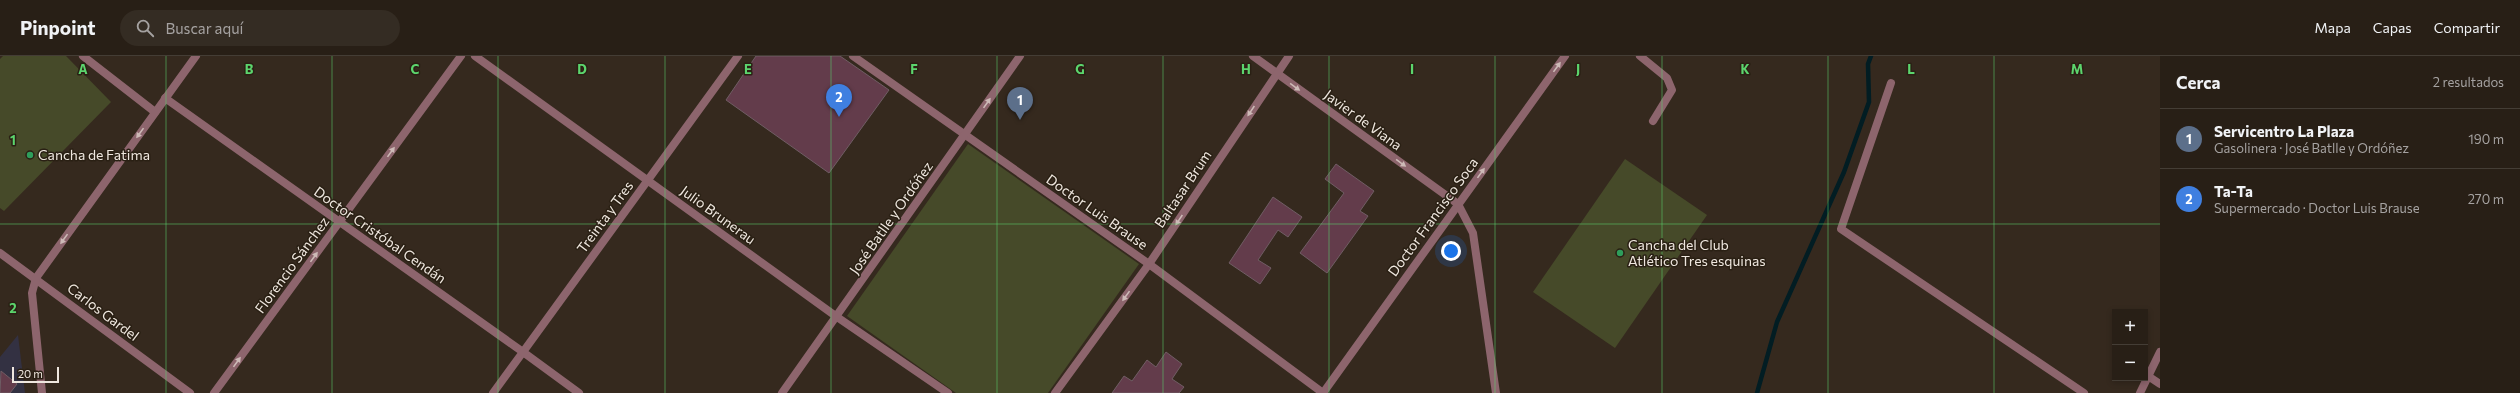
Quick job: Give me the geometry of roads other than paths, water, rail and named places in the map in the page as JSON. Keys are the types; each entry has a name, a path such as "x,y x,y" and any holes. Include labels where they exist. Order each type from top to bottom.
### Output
{"street":[{"path":"83,56 155,112"},
{"path":"42,393 32,293 36,278 196,56"},
{"name":"Florencio Sánchez","path":"214,393 461,56"},
{"name":"Julio Brunerau","path":"475,56 837,317 948,393"},
{"name":"Treinta y Tres","path":"493,393 738,56"},
{"name":"Doctor Luis Brause","path":"853,56 1149,264 1323,393"},
{"name":"José Batlle y Ordóñez","path":"782,393 1020,56"},
{"name":"Javier de Viana","path":"1253,56 1458,204"},
{"name":"Baltasar Brum","path":"1055,393 1149,264 1288,56"},
{"name":"Doctor Francisco Soca","path":"1323,393 1565,56"},
{"path":"1640,56 1667,78 1672,90 1653,120"},
{"path":"1891,83 1841,230 2084,393"},
{"name":"Doctor Cristóbal Cendán","path":"165,98 579,393"},
{"path":"1458,204 1473,233 1496,393"},
{"name":"Carlos Gardel","path":"0,253 36,278 190,393"},
{"path":"2160,352 2148,376 2160,384"},
{"path":"2140,393 2146,381"}],"waterway":[{"path":"1757,393 1777,322 1844,172 1869,102 1868,64 1871,56"}],"place":[{"name":"Ta-Ta","path":"839,117"},
{"name":"Servicentro La Plaza","path":"1020,120"},
{"name":"Cancha de Fatima","path":"30,155"},
{"name":"Cancha del Club Atlético Tres esquinas","path":"1620,253"}]}
